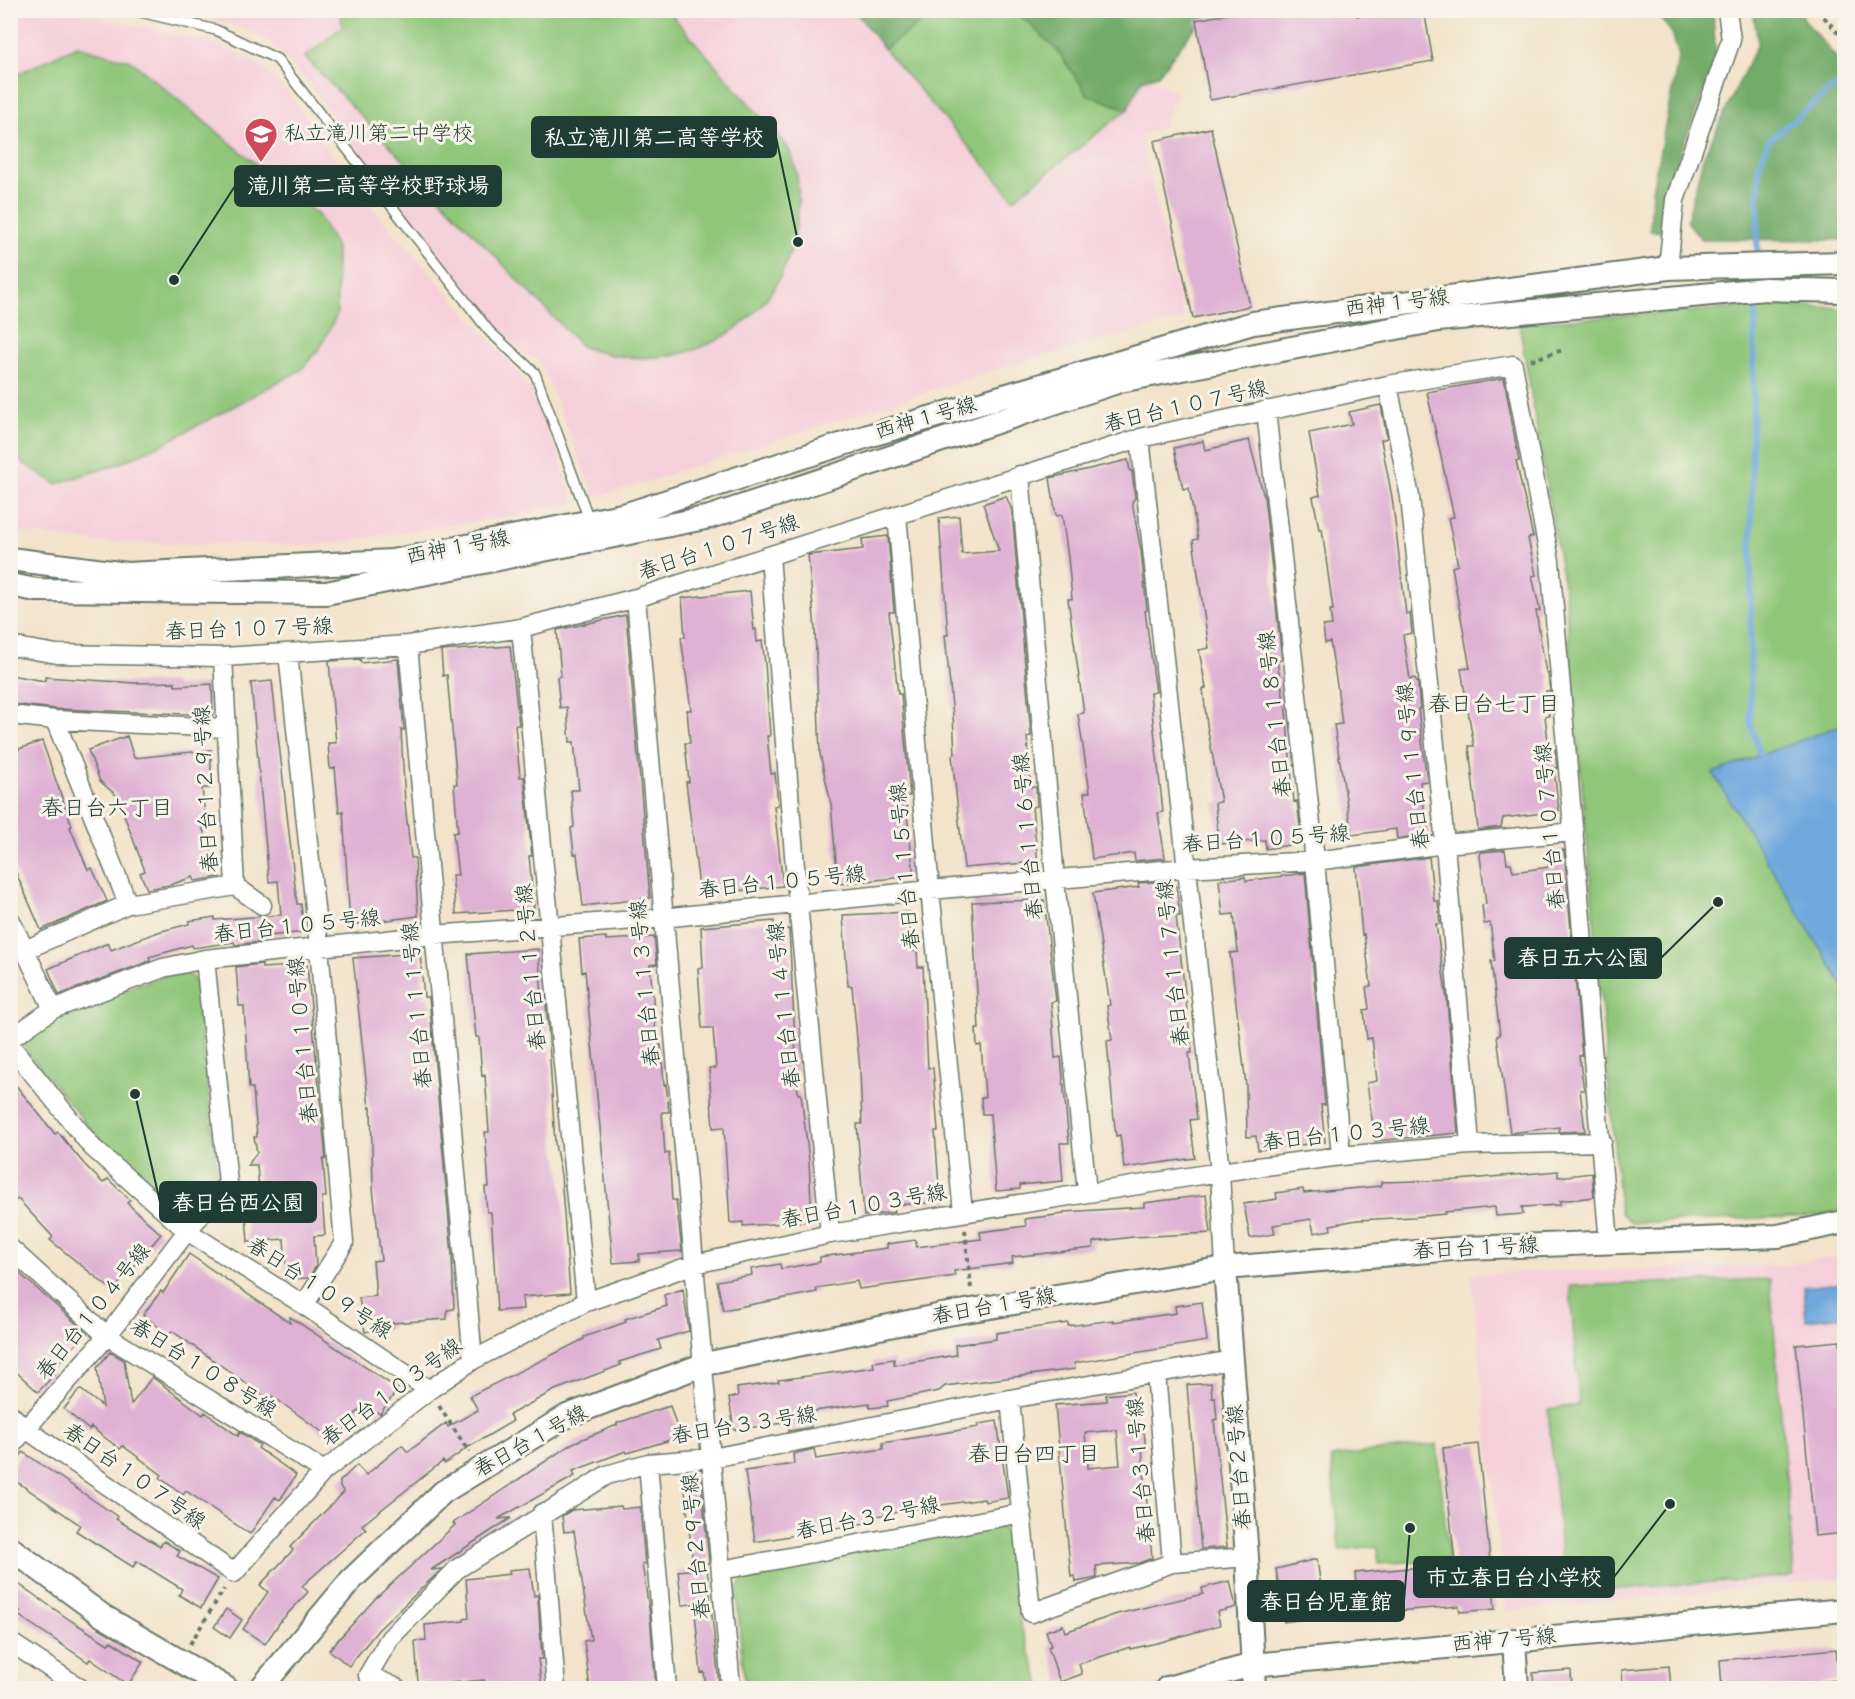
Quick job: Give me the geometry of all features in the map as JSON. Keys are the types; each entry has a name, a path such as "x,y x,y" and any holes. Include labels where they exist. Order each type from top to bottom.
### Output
{"street":[{"path":"1668,268 1675,200 1731,40 1727,10"},
{"name":"西神１号線","path":"10,559 128,574 392,561 627,514 868,436 1253,323 1668,268 1845,263"},
{"name":"西神１号線","path":"10,585 36,590 326,593 710,517 1131,379 1438,320 1765,289 1845,291"},
{"name":"春日台１０７号線","path":"10,646 57,654 223,657 408,645 521,628 636,598 1140,438 1388,385 1513,365 1550,561 1609,1243"},
{"name":"春日台１１９号線","path":"1388,385 1410,497 1445,844 1470,1144"},
{"name":"春日台１１８号線","path":"1266,410 1315,861 1341,1156"},
{"name":"春日台１１７号線","path":"1140,438 1220,1172 1225,1268"},
{"name":"春日台１１６号線","path":"1020,475 1087,1192"},
{"name":"春日台１１５号線","path":"897,515 930,890 963,1212"},
{"name":"春日台１１４号線","path":"770,556 798,904 830,1234"},
{"name":"春日台１１３号線","path":"636,598 662,918 705,1364"},
{"name":"春日台１１２号線","path":"521,628 586,1302"},
{"name":"春日台１１１号線","path":"408,645 473,1360"},
{"name":"春日台１１０号線","path":"288,653 319,946 344,1244 304,1305"},
{"name":"春日台１２９号線","path":"223,657 235,885 262,905"},
{"path":"10,716 225,728"},
{"path":"55,720 128,904"},
{"name":"春日台１０５号線","path":"10,1039 53,1009 163,968 205,959 434,935 662,918 930,890 1186,868 1315,861 1445,844 1574,832"},
{"path":"25,950 128,904 235,885"},
{"path":"10,919 53,1009"},
{"name":"春日台１０４号線","path":"10,1447 107,1336 187,1231 228,1183 205,959"},
{"name":"春日台１０９号線","path":"10,1045 92,1147 187,1231 304,1305 429,1390"},
{"name":"春日台１０３号線","path":"234,1573 324,1471 429,1390 473,1360 586,1302 695,1264 830,1234 1220,1172 1341,1156 1470,1144 1602,1142"},
{"name":"春日台１号線","path":"261,1689 351,1580 443,1492 567,1416 705,1364 973,1310 1225,1268 1465,1248 1778,1236 1845,1222"},
{"name":"春日台１０８号線","path":"10,1248 107,1336 324,1471"},
{"name":"春日台２号線","path":"1225,1268 1247,1557 1254,1689"},
{"name":"春日台３３号線","path":"397,1689 368,1675 390,1638 457,1569 542,1513 607,1474 648,1463 712,1458 1010,1399 1232,1360"},
{"name":"春日台２９号線","path":"705,1364 731,1689"},
{"name":"春日台３１号線","path":"1156,1373 1172,1563"},
{"path":"1010,1399 1032,1613 1172,1563 1247,1557"},
{"name":"春日台１０７号線","path":"10,1414 26,1429 234,1573"},
{"path":"648,1463 667,1689"},
{"path":"542,1513 556,1689"},
{"name":"春日台３２号線","path":"722,1570 1022,1514"},
{"path":"10,1548 103,1616 226,1689"},
{"name":"西神７号線","path":"1167,1689 1252,1665 1845,1610"},
{"path":"1514,1640 1517,1689"},
{"path":"10,1642 80,1689"}],"lane":[{"path":"132,10 216,30 277,59 489,331 535,373 590,522"}],"path":[{"path":"1818,10 1845,40"},
{"path":"1513,365 1563,350"},
{"path":"963,1212 973,1310"},
{"path":"429,1390 480,1470"},
{"path":"179,1660 234,1573"}],"shaded area":[{"path":"11,11 72,11 217,44 258,63 288,93 360,194 515,369 540,403 574,502 514,516 318,545 98,542 11,531"},
{"path":"170,11 855,11 884,49 937,11 1016,11 1058,51 1142,80 1150,78 1177,93 1163,127 1140,135 1184,319 1024,361 595,498 543,368 535,357 524,355 471,299 465,282 395,203 308,82 270,42 242,27"},
{"path":"1844,1256 1844,1579 1506,1611 1471,1274 1781,1265"}],"green space":[{"path":"340,11 668,11 781,137 792,156 798,183 797,219 788,258 772,290 750,317 722,337 690,351 656,357 619,356 582,347 305,57 342,27"},
{"path":"855,11 937,11 884,49"},
{"path":"937,11 1016,11 1058,51 1088,95 1128,109 1014,199 884,49"},
{"path":"1016,11 1208,11 1158,75 1142,80 1128,109 1088,95 1058,51"},
{"path":"1654,11 1713,11 1716,61 1665,191 1665,232 1650,231 1652,190 1679,56 1672,33"},
{"path":"1753,11 1801,11 1805,21 1844,67 1844,240 1701,239 1687,221 1703,158 1758,43"},
{"path":"77,46 131,61 318,215 336,247 337,314 320,348 301,370 167,442 118,464 56,484 11,455 11,77"},
{"path":"1780,305 1844,308 1844,1210 1820,1216 1631,1223 1620,1212 1565,594 1519,323"},
{"path":"183,970 195,980 217,1171 185,1211 101,1142 22,1046 28,1033 105,995"},
{"path":"1770,1279 1794,1576 1565,1593 1548,1409 1579,1405 1570,1286"},
{"path":"1437,1444 1449,1559 1379,1564 1377,1546 1339,1550 1331,1457"},
{"path":"1000,1527 1010,1533 1020,1624 1042,1688 745,1688 736,1591 747,1571"}],"water":[{"path":"1844,724 1844,987 1713,773"},
{"path":"1844,1283 1844,1316 1806,1320 1803,1287"}],"building":[{"path":"1248,10 1355,10 1357,16 1389,10 1424,10 1433,61 1210,100 1196,20"},
{"path":"1211,128 1250,306 1193,318 1154,141"},
{"path":"1504,378 1519,461 1516,461 1533,537 1528,538 1536,575 1532,576 1540,611 1536,611 1546,673 1548,673 1550,691 1546,691 1549,716 1545,716 1549,749 1555,749 1557,768 1554,769 1559,811 1503,818 1501,827 1478,830 1469,746 1474,746 1461,669 1470,668 1452,567 1458,565 1448,518 1454,517 1427,392"},
{"path":"1381,405 1387,438 1381,440 1392,497 1406,614 1410,613 1412,633 1403,635 1410,679 1415,678 1418,684 1420,709 1418,709 1427,781 1420,782 1428,833 1397,839 1396,829 1352,835 1334,725 1342,724 1337,685 1330,642 1325,643 1323,626 1332,625 1330,610 1333,610 1322,529 1319,529 1313,497 1320,495 1309,433 1352,424 1349,412"},
{"path":"1249,440 1264,497 1282,660 1277,661 1286,711 1294,802 1297,801 1302,843 1266,849 1265,840 1219,844 1215,803 1221,802 1207,725 1203,689 1206,688 1199,650 1209,648 1193,540 1198,539 1189,488 1183,489 1174,448 1203,441 1205,450"},
{"path":"1128,460 1130,471 1132,471 1135,498 1132,502 1141,551 1147,610 1145,611 1156,692 1150,693 1163,812 1158,813 1165,858 1135,861 1134,853 1092,859 1084,793 1090,792 1078,714 1084,713 1068,599 1072,599 1068,557 1062,515 1056,516 1050,478"},
{"path":"1006,496 1012,511 1031,736 1027,737 1031,787 1036,787 1037,806 1032,807 1038,862 964,868 952,755 955,754 953,716 945,635 948,635 939,518 959,516 962,554 999,551 983,504"},
{"path":"888,536 894,612 889,612 898,694 901,694 910,796 905,796 914,876 838,884 831,804 820,754 815,629 808,555 863,549 862,539"},
{"path":"750,591 754,630 756,629 757,642 762,641 765,663 770,736 767,736 771,774 775,773 778,805 774,806 783,886 700,895 686,782 689,782 685,743 690,743 687,710 691,710 681,637 685,637 682,598"},
{"path":"626,615 650,898 583,906 577,854 574,854 571,828 574,827 571,790 579,790 574,742 570,742 567,707 560,708 557,677 561,676 557,630"},
{"path":"510,646 519,725 515,725 520,777 524,777 532,856 529,856 534,909 456,914 452,875 458,875 453,833 458,832 454,784 457,784 447,675 443,676 441,651"},
{"path":"360,659 361,663 398,659 404,730 401,730 405,803 411,858 415,858 418,916 350,925 343,811 339,812 335,768 330,769 328,743 336,743 329,661"},
{"path":"10,675 45,681 45,677 135,683 175,682 175,686 212,684 213,715 56,709 10,704"},
{"path":"272,681 297,904 301,904 304,932 260,937 260,942 235,945 234,942 193,948 192,945 149,957 150,961 59,995 48,969 108,943 111,950 158,932 189,924 189,921 215,917 215,920 281,915 278,881 269,882 251,683"},
{"path":"127,736 134,758 211,750 211,788 202,788 205,817 199,818 220,877 195,881 193,877 170,885 147,889 140,873 145,871 117,796 100,781 88,750"},
{"path":"42,741 72,826 70,827 88,870 92,868 107,901 41,930 10,859 10,752"},
{"path":"1505,850 1507,863 1511,863 1513,872 1549,867 1547,852 1564,850 1582,1056 1579,1056 1584,1090 1580,1090 1585,1131 1559,1132 1559,1127 1510,1133 1497,1036 1500,1035 1491,961 1495,961 1490,923 1484,924 1482,905 1486,904 1480,856 1481,852"},
{"path":"1429,857 1434,901 1438,901 1440,924 1436,924 1447,1000 1458,1133 1375,1141 1367,1083 1377,1081 1372,1038 1367,1039 1364,1010 1369,1009 1366,987 1371,986 1364,934 1362,935 1356,867"},
{"path":"1305,873 1325,1105 1321,1105 1325,1142 1258,1150 1256,1136 1247,1137 1246,1085 1230,953 1238,952 1234,914 1223,915 1219,880 1245,877 1246,881"},
{"path":"1168,881 1169,886 1176,885 1180,916 1176,916 1192,1053 1189,1053 1197,1119 1190,1120 1195,1158 1124,1168 1120,1135 1116,1136 1114,1119 1107,1041 1112,1040 1107,1006 1110,1005 1093,893 1139,887 1138,883"},
{"path":"1044,900 1056,1001 1051,1002 1055,1058 1061,1057 1069,1143 1060,1143 1063,1181 1020,1185 1020,1189 996,1191 990,1114 982,1114 981,1098 985,1097 981,1045 977,1046 976,1029 979,1029 972,902"},
{"path":"909,912 911,951 917,951 918,967 923,967 928,1068 933,1068 938,1131 935,1131 940,1202 894,1205 895,1212 864,1216 857,1124 862,1124 860,1070 852,986 848,986 843,915"},
{"path":"774,921 775,930 789,929 798,1094 801,1094 809,1161 812,1221 743,1226 743,1222 730,1223 724,1127 713,1128 709,1068 716,1068 713,1028 702,1028 698,968 703,967 701,927"},
{"path":"606,937 606,940 654,937 657,964 650,965 657,1046 661,1045 669,1112 662,1112 665,1154 669,1153 672,1200 676,1200 682,1251 639,1254 639,1261 613,1263 585,971 582,972 579,939"},
{"path":"538,949 542,995 545,995 548,1025 555,1144 561,1175 570,1293 522,1297 523,1309 497,1311 491,1212 487,1212 485,1187 489,1187 485,1132 489,1132 485,1075 482,1076 479,1037 476,1037 468,954"},
{"path":"420,953 424,997 429,997 452,1255 454,1309 447,1310 447,1319 392,1323 393,1327 365,1332 359,1298 376,1296 373,1261 381,1260 373,1188 371,1107 369,1108 353,958"},
{"path":"262,964 262,968 307,965 326,1159 323,1159 326,1197 322,1197 325,1235 314,1236 316,1266 308,1278 287,1279 284,1239 248,1242 246,1216 261,1215 257,1165 248,1165 257,1152 254,1137 257,1137 253,1088 249,1088 244,1006 239,1006 236,967"},
{"path":"10,1078 55,1134 58,1132 84,1164 103,1183 108,1179 130,1200 127,1203 161,1234 113,1291 50,1240 53,1237 18,1199 10,1205"},
{"path":"1558,1171 1558,1177 1592,1173 1594,1197 1560,1201 1560,1205 1522,1207 1523,1214 1496,1216 1495,1207 1445,1212 1445,1214 1357,1220 1330,1225 1331,1230 1314,1233 1311,1219 1273,1225 1275,1234 1250,1238 1244,1204 1277,1199 1276,1193 1303,1189 1304,1193 1381,1186 1381,1182 1458,1180"},
{"path":"1206,1195 1211,1233 1133,1237 1093,1242 1093,1248 1012,1257 1013,1263 954,1271 955,1276 859,1289 857,1281 816,1288 817,1292 723,1310 717,1281 752,1275 751,1269 780,1264 781,1269 820,1262 820,1257 887,1248 887,1244 916,1240 916,1247 981,1239 980,1232 1026,1226 1025,1219 1064,1214 1064,1212 1144,1207 1144,1203"},
{"path":"189,1254 290,1323 290,1317 398,1389 380,1414 364,1403 335,1441 272,1396 270,1400 172,1331 169,1335 143,1315 161,1291 163,1293"},
{"path":"10,1265 87,1333 51,1370 55,1374 38,1392 10,1366"},
{"path":"683,1289 689,1331 658,1340 661,1349 619,1362 621,1365 555,1390 509,1415 513,1421 445,1464 443,1461 362,1525 366,1529 302,1586 308,1592 280,1622 265,1644 243,1629 268,1592 260,1585 293,1550 290,1547 344,1492 340,1487 340,1481 357,1465 366,1475 402,1445 408,1452 446,1423 448,1427 478,1410 470,1396 584,1337 626,1322 625,1319 667,1306 664,1295"},
{"path":"1202,1302 1207,1341 1074,1363 1075,1369 945,1386 939,1391 887,1401 888,1406 870,1408 869,1403 808,1412 811,1427 789,1431 788,1424 784,1423 734,1430 729,1398 738,1396 737,1388 874,1367 873,1362 894,1359 894,1365 956,1355 955,1345 996,1339 996,1333 1068,1323 1068,1326 1113,1320 1113,1322 1176,1313 1175,1306"},
{"path":"1840,1341 1845,1391 1845,1533 1815,1536 1796,1345"},
{"path":"110,1352 124,1360 131,1405 152,1377 203,1415 205,1412 238,1436 240,1432 260,1445 258,1448 296,1475 280,1500 275,1497 250,1534 186,1491 183,1495 160,1478 162,1475 123,1446 120,1449 91,1427 89,1430 64,1409 80,1389 103,1407 97,1368"},
{"path":"1211,1383 1212,1398 1215,1397 1217,1419 1214,1420 1227,1547 1201,1549 1187,1385"},
{"path":"1133,1392 1137,1433 1144,1432 1146,1449 1142,1449 1152,1558 1139,1563 1096,1566 1097,1578 1076,1582 1075,1576 1071,1577 1055,1405 1107,1401 1106,1395","holes":["1117,1430 1120,1465 1088,1468 1085,1433"]},
{"path":"670,1406 680,1437 627,1453 626,1451 573,1471 575,1476 498,1519 511,1518 431,1570 442,1569 378,1630 349,1666 329,1650 374,1600 455,1525 453,1523 573,1443 617,1425 617,1423"},
{"path":"997,1421 1008,1498 919,1508 876,1516 877,1521 755,1542 745,1471 794,1464 793,1454 814,1449 816,1459 883,1449 883,1443 979,1427 978,1424"},
{"path":"1478,1444 1495,1609 1460,1612 1459,1606 1359,1614 1355,1573 1455,1564 1443,1448"},
{"path":"23,1452 118,1517 116,1519 160,1546 164,1541 180,1551 177,1556 218,1579 201,1608 179,1595 182,1589 137,1561 133,1567 76,1531 80,1525 10,1477 10,1471"},
{"path":"701,1479 709,1563 693,1565 684,1481"},
{"path":"621,1506 622,1509 640,1507 645,1564 642,1564 650,1615 656,1689 590,1689 584,1641 591,1640 574,1531 564,1532 562,1516 572,1510"},
{"path":"1317,1559 1325,1616 1284,1622 1276,1569"},
{"path":"530,1568 534,1596 537,1595 538,1598 542,1659 538,1659 542,1689 485,1689 484,1680 449,1683 449,1687 430,1688 429,1681 418,1682 415,1641 426,1640 425,1625 464,1621 469,1618 466,1579 510,1574 509,1570"},
{"path":"707,1568 719,1683 706,1685 704,1672 701,1673 694,1604 682,1605 678,1571"},
{"path":"10,1578 108,1644 111,1641 143,1662 128,1685 90,1659 88,1662 18,1615 20,1611 10,1604"},
{"path":"1230,1581 1236,1607 1217,1612 1220,1625 1161,1642 1130,1649 1130,1647 1079,1664 1082,1674 1060,1682 1048,1647 1051,1646 1046,1631 1063,1625 1065,1632 1117,1614 1203,1594 1202,1588"},
{"path":"226,1609 242,1620 230,1638 214,1627"},
{"path":"1836,1649 1839,1680 1821,1682 1822,1689 1722,1689 1720,1660"},
{"path":"1669,1666 1671,1689 1623,1689 1622,1670"},
{"path":"1571,1670 1572,1689 1534,1689 1533,1673"}],"waterway":[{"path":"1757,260 1759,165 1769,140 1844,79"},
{"path":"1756,294 1752,429 1750,721 1764,761"}],"place":[{"name":"私立滝川第二中学校","path":"261,163"},
{"name":"私立滝川第二高等学校","path":"798,242"},
{"name":"滝川第二高等学校野球場","path":"174,280"},
{"name":"春日五六公園","path":"1718,902"},
{"name":"春日台西公園","path":"135,1094"},
{"name":"市立春日台小学校","path":"1670,1504"},
{"name":"春日台児童館","path":"1410,1528"}],"district":[{"name":"春日台七丁目","path":"1494,705"},
{"name":"春日台六丁目","path":"107,809"},
{"name":"春日台四丁目","path":"1034,1455"}]}
